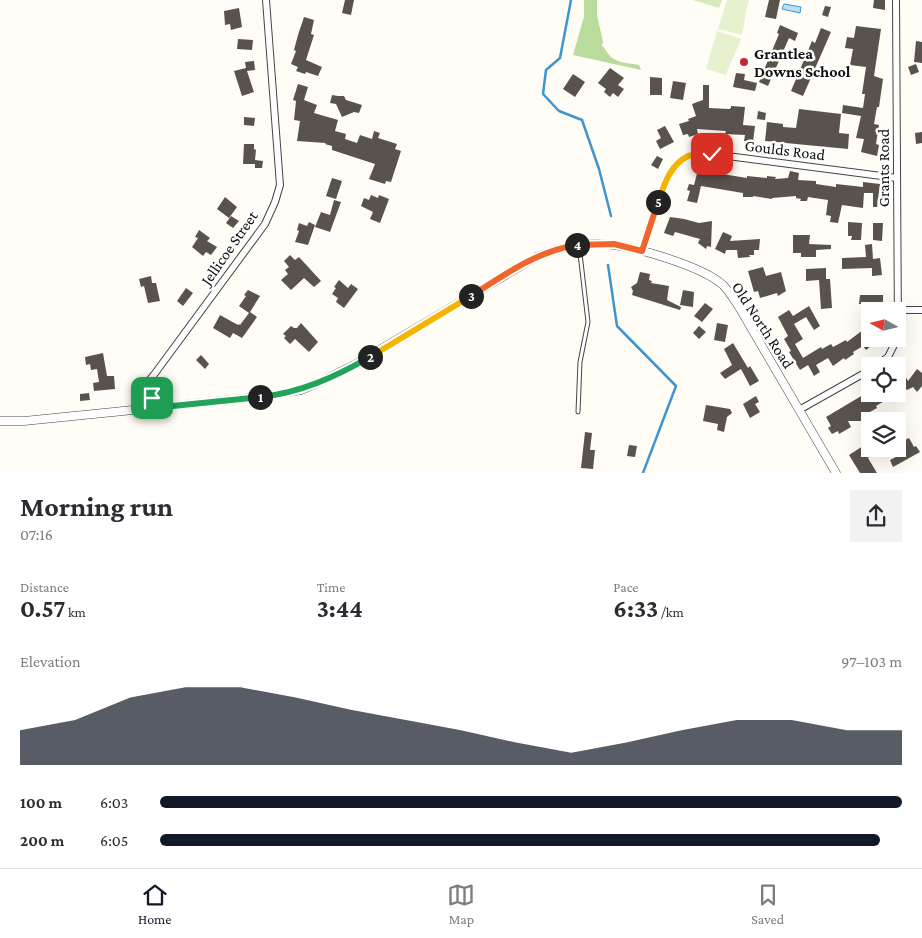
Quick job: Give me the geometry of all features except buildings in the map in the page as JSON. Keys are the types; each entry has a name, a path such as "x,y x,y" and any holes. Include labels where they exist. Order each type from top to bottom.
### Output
{"street":[{"name":"Jellicoe Street","path":"141,409 141,390 144,385 153,376 265,224 275,202 280,185 266,0"},
{"name":"Grants Road","path":"896,0 898,302"},
{"name":"Goulds Road","path":"642,251 666,180 676,165 689,156 712,154 897,178"},
{"name":"Old North Road","path":"0,421 24,421 153,408 278,395 300,390 322,382 354,365 426,324 524,264 549,252 579,245 614,244 696,269 723,285 739,307 836,473"},
{"path":"906,310 922,310"},
{"path":"799,410 861,375"},
{"path":"153,376 151,393 153,408"}],"lane":[{"path":"578,412 580,362 588,322 579,245"}],"green space":[{"path":"584,0 597,0 597,15 603,42 602,46 608,54 619,62 639,65 641,70 573,55 584,17"},
{"path":"693,0 722,0 719,8"},
{"path":"727,0 749,0 742,35 718,29"},
{"path":"717,31 741,39 726,75 706,69"}],"water":[{"path":"784,4 801,7 800,13 782,9"}],"waterway":[{"path":"571,0 560,58 546,70 543,94 559,111 582,120 599,169 611,216"},
{"path":"608,265 617,326 676,386 643,473"}],"place":[{"name":"Grantlea Downs School","path":"744,62"}],"route":[{"path":"152,398 153,408 278,395 300,390 322,382 354,365 536,257 561,248 587,244 614,244 642,251 666,180 676,165 689,156 712,154"}]}
